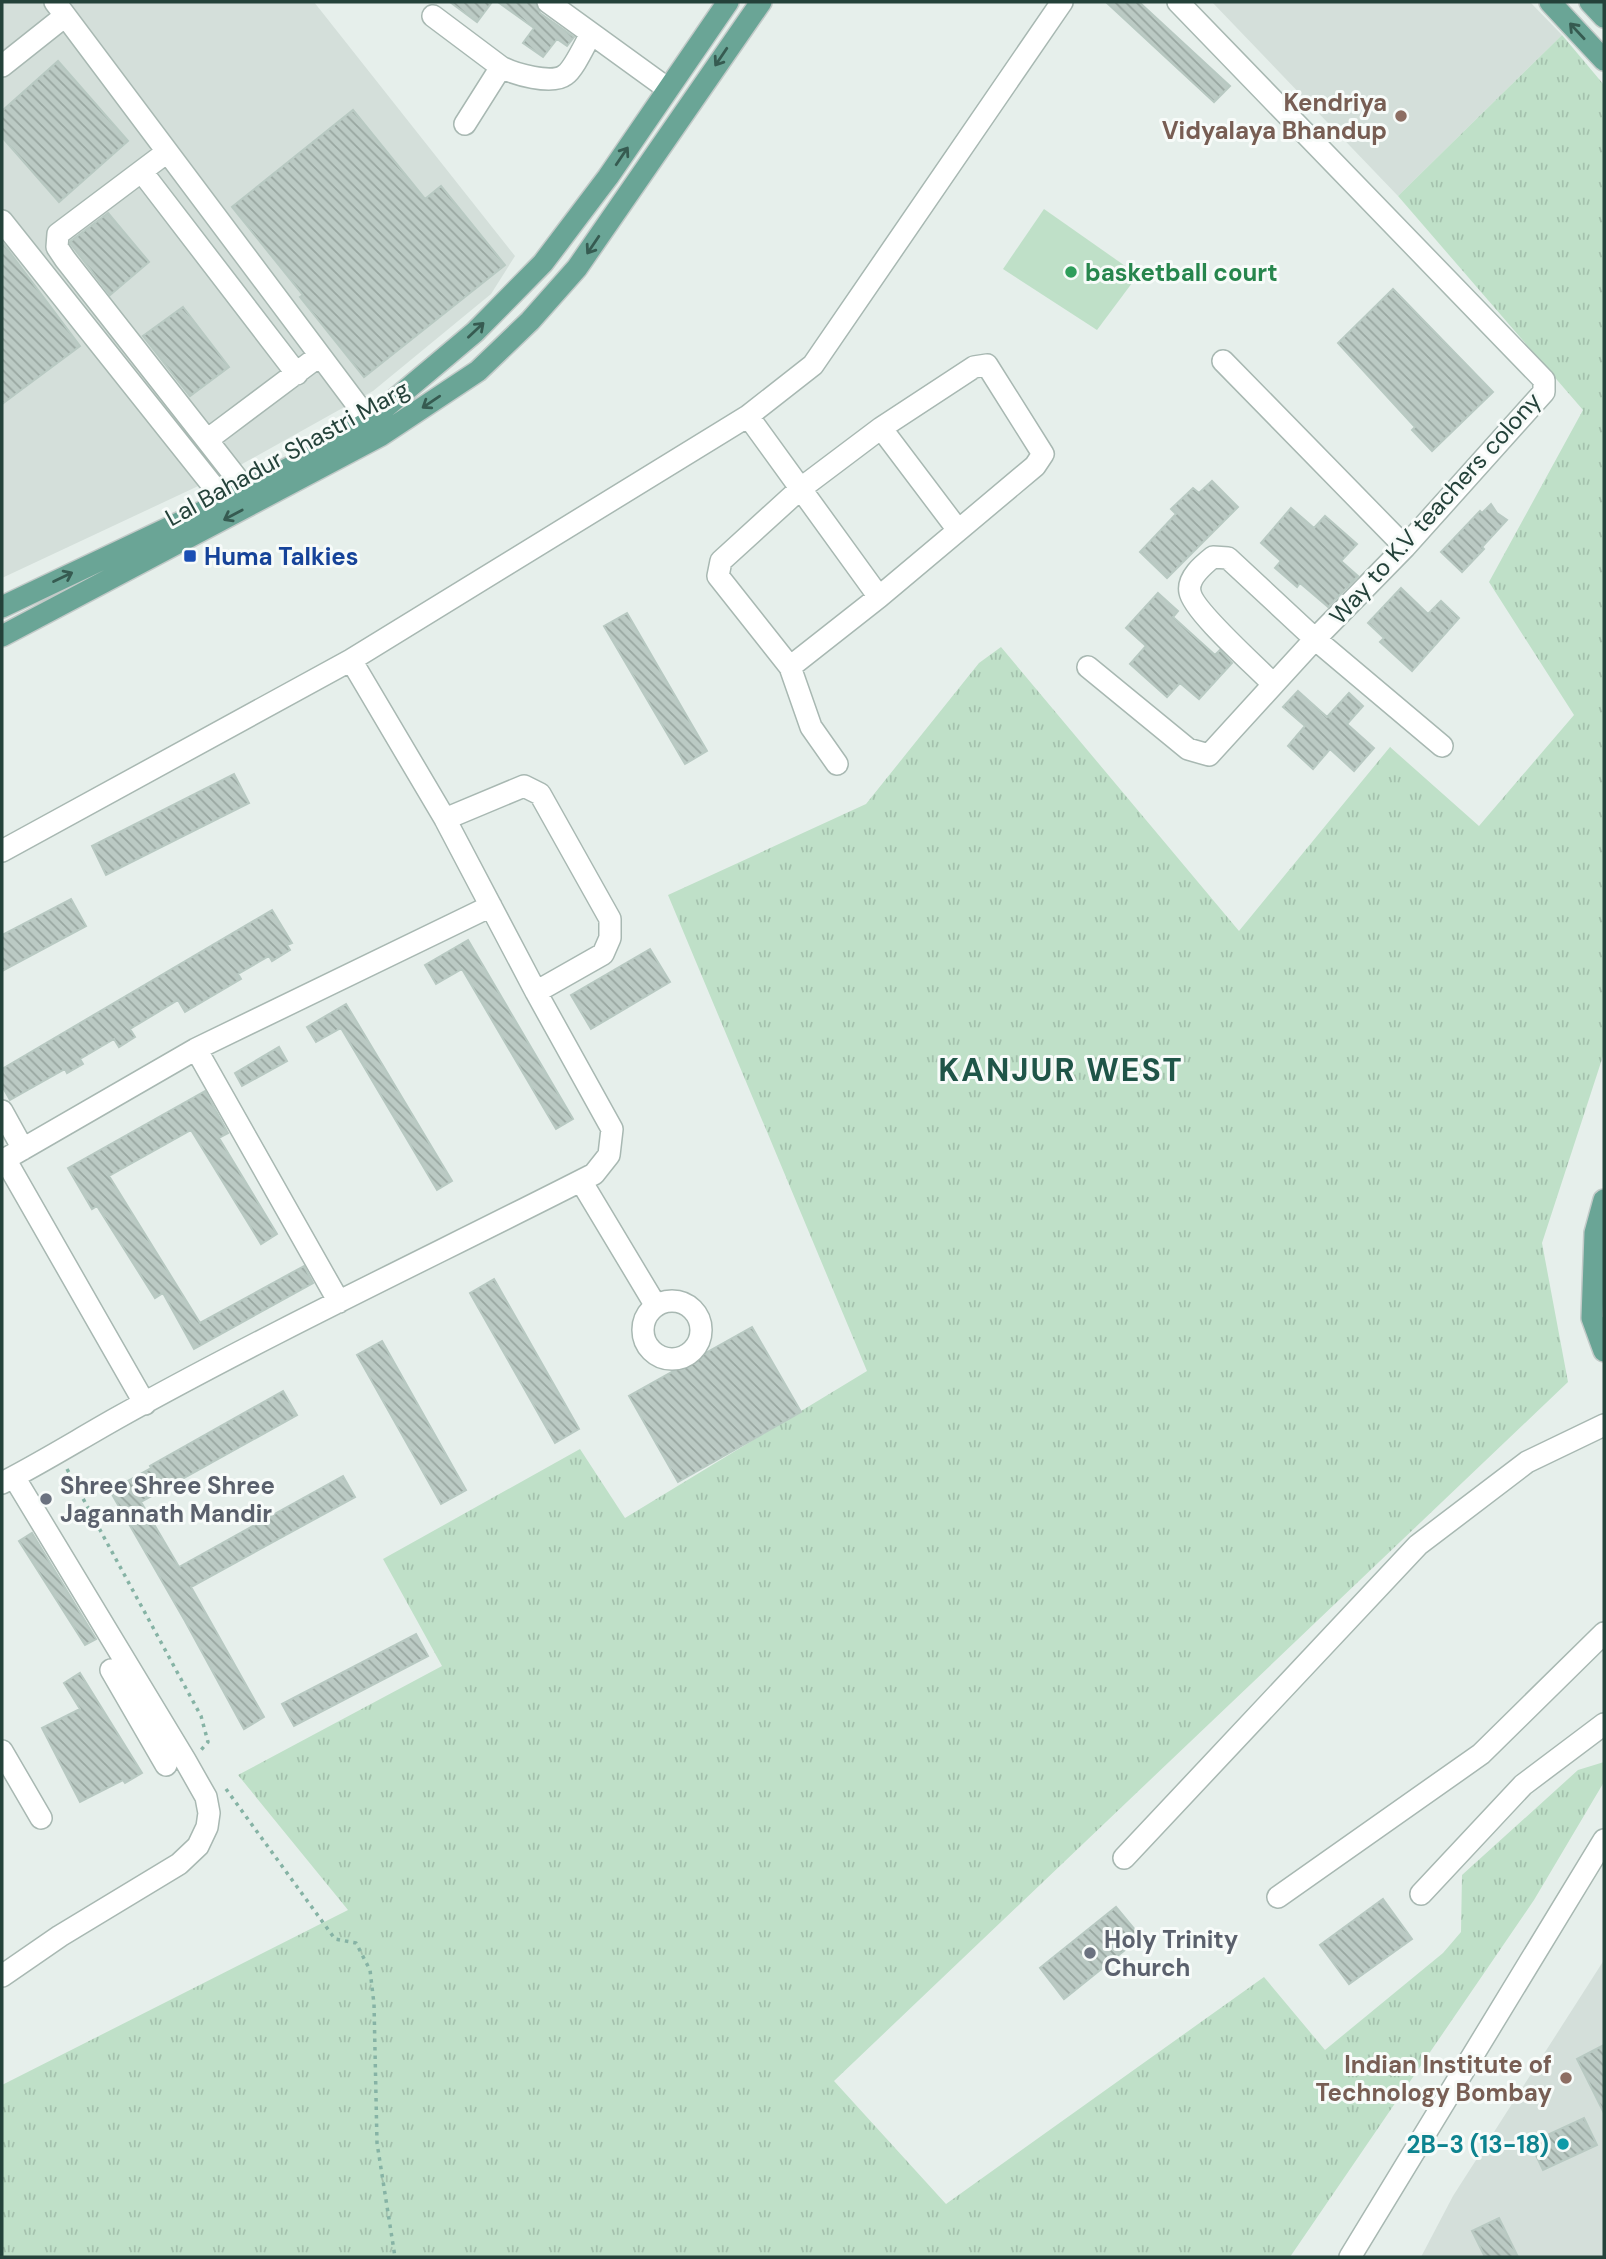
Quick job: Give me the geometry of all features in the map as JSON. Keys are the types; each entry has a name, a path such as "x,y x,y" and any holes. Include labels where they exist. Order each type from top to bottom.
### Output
{"main road":[{"name":"Lal Bahadur Shastri Marg","path":"2,607 225,501 320,452 374,429 544,263 608,177 728,2"},
{"name":"Lal Bahadur Shastri Marg","path":"2,636 478,371 530,321 577,268 761,2"},
{"path":"1550,2 1604,60"},
{"path":"1590,2 1604,17"},
{"path":"1604,1200 1595,1233 1592,1318 1604,1351"}],"street":[{"path":"548,2 668,89"},
{"path":"2,851 351,660 748,416 813,365 1062,2"},
{"name":"Way to K.V teachers colony","path":"1088,667 1188,750 1209,755 1315,639 1405,547 1544,392 1544,380 1178,2"},
{"path":"2,66 60,9 374,429"},
{"path":"433,16 501,67 517,75 557,79 566,75 592,34"},
{"path":"465,124 501,67"},
{"path":"167,152 58,234 57,247 246,490"},
{"path":"142,172 297,374"},
{"path":"2,221 225,501"},
{"path":"207,440 319,356"},
{"path":"1223,361 1405,547"},
{"path":"790,667 879,597 1035,466 1044,453 988,365 974,367 881,428 800,489 721,561 718,576 790,667 811,727 837,764"},
{"path":"748,416 879,597"},
{"path":"881,428 958,530"},
{"path":"1273,684 1199,608 1190,592 1191,582 1201,567 1213,557 1228,558 1315,639 1442,746"},
{"path":"2,1976 60,1936 179,1864 198,1846 209,1813 205,1797 175,1763 8,1480 339,1302 594,1174 609,1155 612,1129 445,819 351,660"},
{"path":"445,819 524,786 540,794 610,919 610,938 603,954 536,992"},
{"path":"10,1156 196,1049 491,906"},
{"path":"196,1049 339,1302"},
{"path":"2,1111 10,1156 145,1404"},
{"path":"581,1181 656,1306"},
{"path":"1124,1858 1418,1545 1527,1462 1604,1425"},
{"path":"1278,1897 1481,1754 1604,1633"},
{"path":"111,1670 129,1685"},
{"path":"1421,1894 1523,1784 1604,1724"},
{"path":"2,1751 41,1818"},
{"path":"1350,2257 1604,1840"}],"path":[{"path":"58,1454 201,1716 208,1742 200,1752 175,1763"},
{"path":"223,1785 335,1939 355,1943 370,1969 374,2004 377,2143 395,2257"}],"shaded area":[{"path":"2,2 314,2 515,256 491,294 373,391 226,473 2,578"},
{"name":"Kendriya Vidyalaya Bhandup","path":"1212,2 1530,2 1562,35 1398,196"},
{"name":"Indian Institute of Technology Bombay","path":"1604,1960 1604,2257 1421,2257 1453,2196"}],"green space":[{"path":"1562,35 1604,85 1604,1053 1542,1243 1568,1382 834,2081 946,2204 1264,1977 1325,2050 1443,1953 1461,1932 1462,1875 1578,1770 1604,1762 1604,1782 1534,1900 1290,2257 2,2257 2,2085 348,1910 238,1775 442,1666 383,1559 580,1449 625,1518 867,1371 668,895 866,804 979,663 1001,647 1239,931 1390,747 1479,826 1574,715 1489,582 1583,410 1398,196"},
{"name":"basketball court","path":"1044,209 1138,275 1097,330 1003,269"}],"building":[{"path":"450,2 492,2 477,22"},
{"path":"498,2 535,2 540,13 574,37 567,46 557,39 543,57 523,43 534,28"},
{"path":"1106,2 1139,2 1230,86 1214,102"},
{"path":"58,61 128,141 59,202 2,137 2,111"},
{"path":"353,110 425,199 441,186 505,265 364,377 300,297 303,295 232,207"},
{"path":"108,213 149,262 110,295 70,243"},
{"path":"2,242 80,346 2,404"},
{"path":"1393,289 1493,392 1432,451 1412,430 1415,427 1338,343"},
{"path":"183,307 229,367 190,396 143,336"},
{"path":"1212,481 1238,507 1167,578 1140,552 1176,514 1171,509 1193,488 1199,493"},
{"path":"1491,504 1497,513 1507,520 1462,572 1441,552 1480,511 1482,513"},
{"path":"1291,508 1314,528 1325,516 1357,544 1341,561 1358,576 1328,607 1300,583 1297,587 1275,568 1281,561 1261,543"},
{"path":"1401,588 1428,614 1441,601 1459,618 1412,671 1380,642 1384,638 1368,623"},
{"path":"1158,593 1178,611 1173,617 1215,655 1220,650 1232,663 1199,699 1180,683 1167,697 1130,664 1146,646 1126,628"},
{"path":"627,613 707,751 685,764 604,626"},
{"path":"1298,691 1327,717 1349,693 1363,706 1347,724 1374,748 1354,771 1330,749 1313,769 1288,746 1305,726 1283,707"},
{"path":"234,774 249,803 106,875 92,846"},
{"path":"71,899 86,926 2,971 2,935"},
{"path":"272,910 292,943 287,945 290,950 272,961 269,956 238,974 241,979 185,1012 178,1000 130,1029 135,1037 119,1047 114,1039 80,1059 83,1064 67,1073 65,1069 10,1100 2,1086 2,1069"},
{"path":"468,940 573,1119 556,1129 462,969 436,984 425,965"},
{"path":"650,949 670,982 591,1029 571,995"},
{"path":"346,1004 452,1181 437,1190 341,1028 316,1042 307,1027"},
{"path":"279,1047 287,1061 242,1086 235,1073"},
{"path":"205,1091 228,1133 219,1138 277,1234 261,1244 191,1130 109,1176 200,1323 304,1266 313,1283 194,1349 163,1293 155,1298 97,1206 92,1209 68,1168"},
{"path":"494,1279 579,1429 555,1443 470,1293"},
{"path":"752,1327 801,1412 678,1482 629,1396"},
{"path":"382,1341 466,1490 441,1504 357,1355"},
{"path":"283,1391 297,1415 141,1502 179,1567 343,1476 355,1497 191,1587 264,1717 244,1729 110,1491"},
{"path":"32,1533 96,1639 85,1645 19,1541"},
{"path":"416,1634 428,1656 294,1726 282,1704"},
{"path":"80,1673 142,1773 80,1802 42,1728 80,1709 64,1683"},
{"path":"1383,1899 1412,1939 1349,1984 1320,1945"},
{"name":"Holy Trinity Church","path":"1116,1907 1141,1937 1064,1999 1040,1968"},
{"path":"1604,2045 1604,2113 1577,2059"},
{"name":"2B-3 (13-18)","path":"1584,2118 1597,2145 1543,2170 1530,2143"},
{"path":"1499,2218 1518,2257 1485,2257 1472,2231"}],"place":[{"name":"Kendriya Vidyalaya Bhandup","path":"1401,116"},
{"name":"basketball court","path":"1071,272"},
{"name":"Huma Talkies","path":"190,556"},
{"name":"Shree Shree Shree Jagannath Mandir","path":"46,1499"},
{"name":"Holy Trinity Church","path":"1090,1953"},
{"name":"Indian Institute of Technology Bombay","path":"1566,2078"},
{"name":"2B-3 (13-18)","path":"1563,2144"}],"district":[{"name":"KANJUR WEST","path":"1061,1070"}]}
